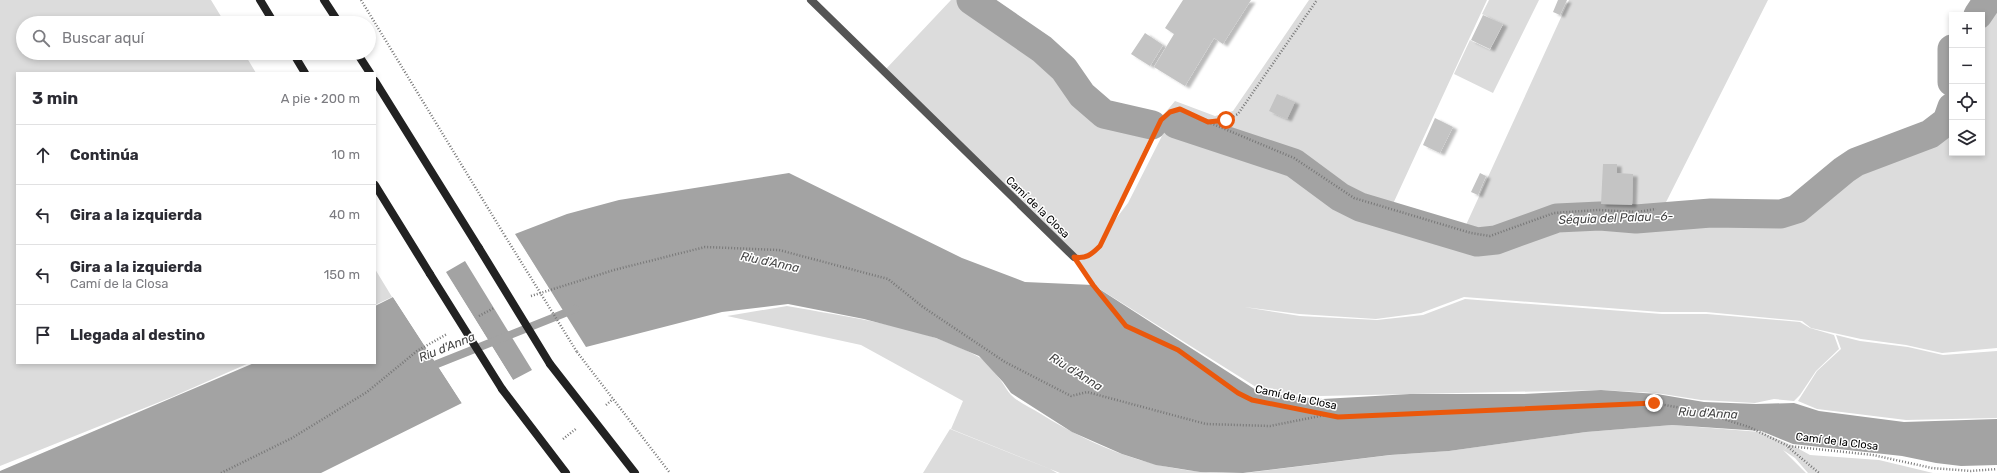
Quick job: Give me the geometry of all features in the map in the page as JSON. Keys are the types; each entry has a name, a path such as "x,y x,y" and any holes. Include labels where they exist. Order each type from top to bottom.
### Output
{"main road":[{"path":"260,0 270,16"},
{"path":"324,0 334,16"},
{"path":"297,60 304,72"},
{"path":"362,60 369,72"},
{"path":"376,84 550,364 635,473"},
{"path":"376,187 502,389 566,473"}],"street":[{"name":"Camí de la Closa","path":"811,0 1074,257"}],"path":[{"path":"362,0 372,16"},
{"path":"1208,122 1226,120 1238,114 1317,0"},
{"path":"376,23 577,352 670,473"},
{"path":"1074,257 1081,258 1089,256 1100,246 1161,120 1170,112 1180,109 1294,158 1354,198 1471,234 1490,236 1554,213 1598,210 1637,212 1656,209"},
{"path":"526,298 614,270 705,247 778,250 888,278 923,307 1005,362 1071,396 1087,392 1206,424 1270,426 1325,415"},
{"name":"Camí de la Closa","path":"1074,257 1093,285 1126,326 1178,350 1238,393 1252,400 1325,415 1346,417 1654,403 1698,411 1749,427 1788,446 1873,455 1932,468 1971,471 1997,469"},
{"path":"477,317 497,307"},
{"path":"221,473 292,438 367,392 417,351 450,332"},
{"path":"1788,446 1819,473"}],"shaded area":[{"path":"0,0 211,0 221,16 16,16 16,60 248,60 255,72 16,72 16,364 247,364 172,397 0,466"},
{"path":"951,0 963,0 1060,70 1072,56 1076,72 1085,85 1097,96 1116,107 1158,120 1098,246 1105,233 1128,203 1166,128 1159,120 1175,101 1215,116 1233,111 1309,0 1487,0 1392,206 1360,195 1339,181 1290,164 1339,199 1360,209 1460,238 1569,0 1768,0 1658,218 1640,220 1710,215 1781,216 1797,211 1856,163 1931,135 1949,118 1949,156 1985,156 1985,12 1982,12 1989,0 1997,0 1997,348 1942,353 1906,345 1861,339 1811,328 1802,321 1706,312 1660,312 1464,297 1421,313 1376,319 1299,314 1244,307 1300,316 1377,320 1423,315 1465,299 1662,314 1707,314 1800,322 1810,328 1834,335 1839,349 1816,371 1800,395 1794,401 1774,399 1755,403 1701,400 1656,393 1601,390 1321,396 1288,394 1256,387 1090,283 1073,258 885,70"},
{"path":"1489,0 1539,0 1493,93 1454,74 1470,40 1490,50 1503,25 1482,14"},
{"path":"376,271 392,297 376,305"},
{"path":"787,306 884,324 933,337 980,358 997,375 1014,398 1062,427 1084,438 1106,448 1151,463 1199,472 1224,473 1060,473 951,429 963,401 861,345 727,316"},
{"path":"1836,335 1860,341 1908,347 1943,355 1997,351 1997,418 1906,420 1817,409 1798,401 1817,371 1841,349"},
{"path":"1672,425 1761,432 1789,444 1784,450 1790,444 1810,455 1879,460 1933,473 1808,473 1795,458 1783,450 1806,473 1246,473 1391,455 1449,451 1586,432"},
{"path":"950,429 1050,469 1057,473 923,473"}],"water":[{"path":"789,173 962,258 1025,282 1093,285 1256,390 1287,396 1323,399 1410,394 1524,394 1601,390 1657,394 1704,402 1756,404 1794,403 1819,411 1904,422 1997,419 1997,465 1961,466 1936,463 1902,456 1793,444 1761,431 1672,425 1586,432 1449,451 1390,455 1243,473 1200,472 1156,465 1122,454 1072,432 1011,393 979,356 936,338 864,319 788,304 722,312 586,347 515,234 567,214 619,200"},
{"path":"465,261 532,370 513,380 446,272"},
{"path":"393,297 462,403 321,473 0,473 0,471 252,364 376,364 376,306"}],"pier":[{"path":"514,233 585,347 579,341"},
{"path":"445,271 513,380 511,381"},
{"path":"394,296 463,402 463,405 393,297"}],"building":[{"path":"1183,0 1251,0 1223,44 1214,38 1185,86 1154,67 1174,34 1165,28"},
{"path":"1558,0 1567,0 1560,15 1553,12"},
{"path":"1483,15 1503,24 1490,49 1471,40"},
{"path":"1145,33 1163,45 1150,66 1131,54"},
{"path":"1277,94 1295,102 1287,119 1269,111"},
{"path":"1435,118 1453,127 1440,153 1423,145"},
{"path":"1603,164 1617,164 1617,173 1633,174 1632,205 1601,204"},
{"path":"1480,173 1486,176 1478,195 1471,192"}],"waterway":[{"name":"Séquia del Palau -6-","path":"971,0 1042,49 1064,69 1082,95 1104,114 1152,125"},
{"name":"Séquia del Palau -6-","path":"1980,12 1988,0"},
{"name":"Séquia del Palau -6-","path":"1176,124 1294,163 1340,197 1360,207 1477,242 1496,240 1557,218 1600,216 1636,219 1711,213 1781,214 1797,209 1844,170 1856,162 1930,134 1947,121 1949,115"},
{"name":"Riu d'Anna","path":"427,368 575,309"}],"route":[{"path":"1226,120 1208,122 1180,109 1170,112 1161,120 1100,246 1089,256 1081,258 1074,257 1093,285 1126,326 1178,350 1238,393 1252,400 1338,417 1604,404 1654,403"}]}
